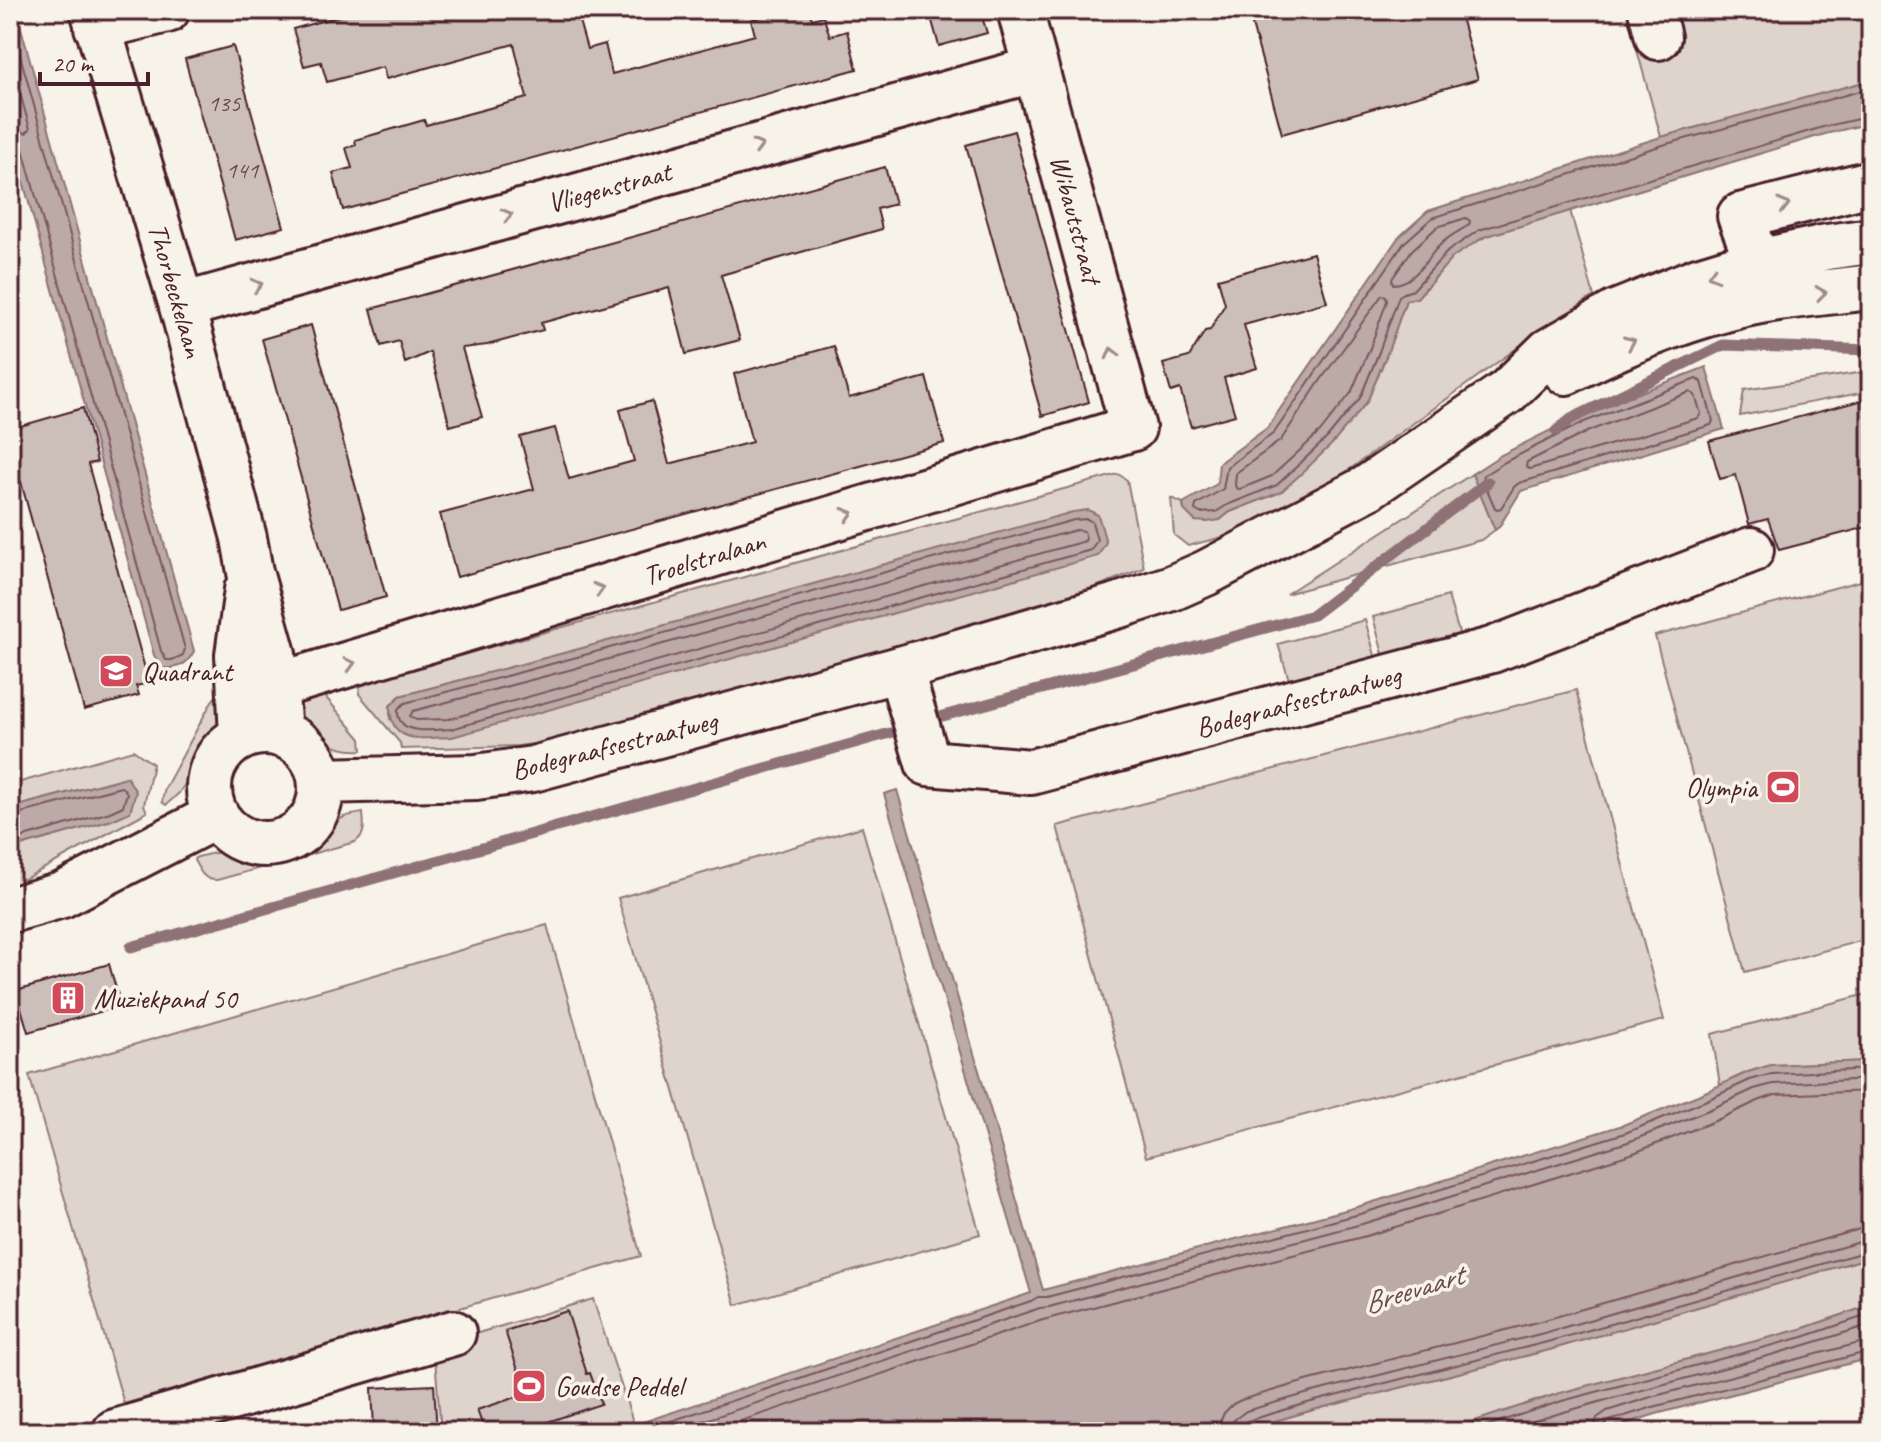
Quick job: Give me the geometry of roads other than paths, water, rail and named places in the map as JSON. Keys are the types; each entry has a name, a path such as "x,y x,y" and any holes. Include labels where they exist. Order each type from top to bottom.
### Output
{"main road":[{"path":"95,19 167,10"},
{"name":"Wibautstraat","path":"1020,10 1133,428"},
{"name":"Thorbeckelaan","path":"95,19 182,306 273,654 275,682 260,735"},
{"name":"Vliegenstraat","path":"182,306 1036,69"},
{"path":"1764,281 1740,216 1871,183"},
{"name":"Bodegraafsestraatweg","path":"321,781 476,777 533,769 900,669 1172,588 1367,488 1507,392 1558,377 1598,355 1663,328 1727,308 1764,281 1827,247 1871,241"},
{"name":"Bodegraafsestraatweg","path":"1764,281 1871,287"},
{"name":"Troelstralaan","path":"275,682 296,680 1133,428"},
{"name":"Bodegraafsestraatweg","path":"900,669 928,763 1031,772 1492,650 1751,550"},
{"name":"Thorbeckelaan","path":"250,572 238,655 260,735"},
{"path":"260,735 297,741 315,763 321,781 321,798 315,815 298,834 283,842 266,845 248,842 227,830 216,816 209,796 210,775 225,749 260,735"},
{"path":"10,910 62,895 216,816"},
{"path":"115,1432 453,1333"}],"water":[{"path":"10,10 16,10 194,651 185,663 177,667 162,669 154,655 10,134"},
{"path":"1871,80 1871,123 1825,134 1484,237 1453,257 1417,298 1406,300 1367,402 1333,443 1302,473 1281,492 1230,512 1220,520 1195,521 1184,510 1183,503 1217,484 1219,463 1267,428 1398,238 1428,211 1661,137"},
{"path":"1706,367 1724,429 1521,491 1495,530 1472,474 1501,455 1581,415"},
{"path":"1088,510 1098,515 1106,542 1098,556 452,737 410,737 402,734 391,719 390,706 400,696"},
{"path":"127,777 136,792 130,812 10,849 10,808"},
{"name":"Breevaart","path":"897,790 1043,1290 1357,1207 1623,1125 1771,1065 1867,1061 1871,1061 1871,1257 1549,1350 1237,1432 613,1432 1031,1293 884,794"},
{"path":"1871,1305 1871,1358 1656,1414 1600,1432 1442,1432 1560,1393 1801,1329"}],"waterway":[{"path":"1556,431 1571,419 1723,345 1871,350"},
{"path":"943,716 1313,615 1488,482"},
{"path":"131,947 890,733"}],"place":[{"name":"Quadrant","path":"116,671"},
{"name":"Olympia","path":"1783,787"},
{"name":"Muziekpand 50","path":"68,998"},
{"name":"Goudse Peddel","path":"529,1386"}]}
